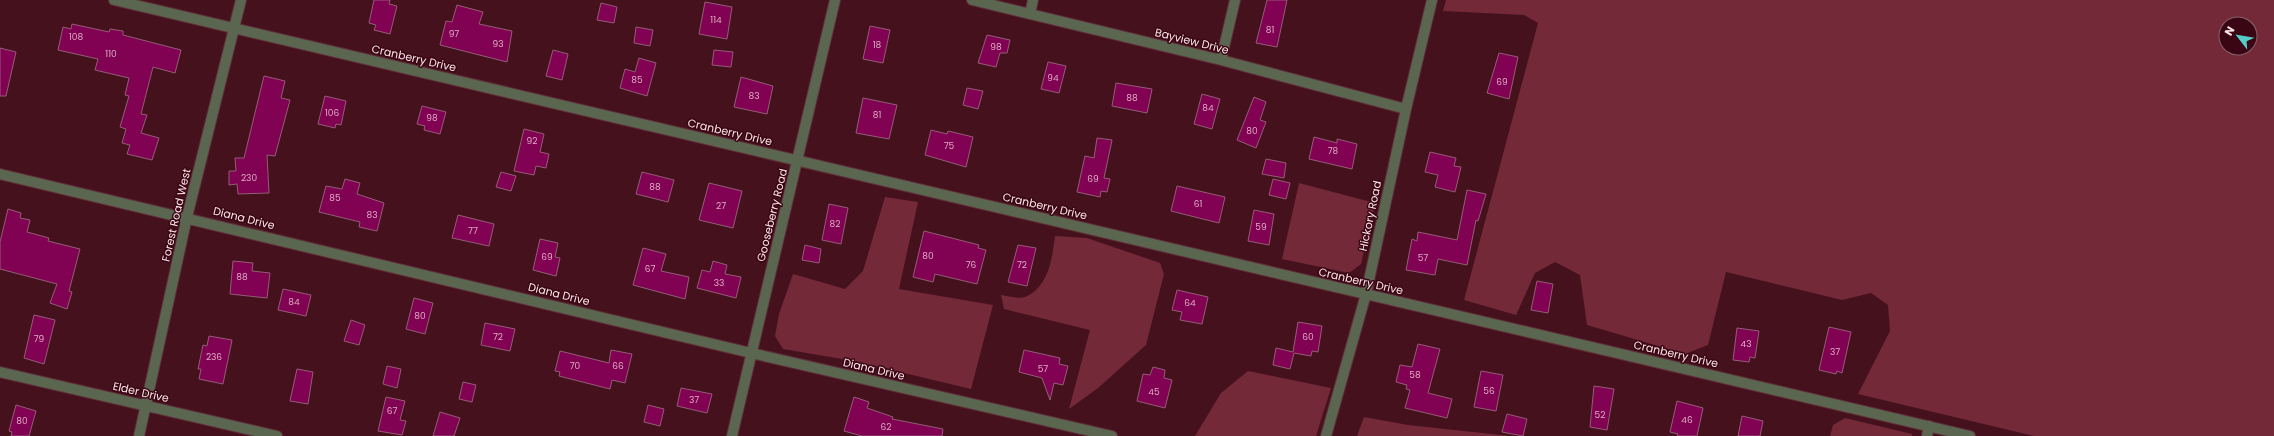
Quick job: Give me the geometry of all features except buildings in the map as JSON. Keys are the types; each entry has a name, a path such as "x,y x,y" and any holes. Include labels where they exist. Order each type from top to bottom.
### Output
{"street":[{"name":"Cranberry Drive","path":"114,0 1970,436"},
{"name":"Forest Road West","path":"139,436 187,217 241,0"},
{"name":"Gooseberry Road","path":"732,436 835,0"},
{"name":"Bayview Drive","path":"972,0 1221,60 1406,109"},
{"path":"1030,14 1033,0"},
{"path":"1221,60 1235,0"},
{"name":"Hickory Road","path":"1326,436 1366,294 1406,109 1432,0"},
{"name":"Diana Drive","path":"0,174 187,217 751,353 1112,436"},
{"name":"Elder Drive","path":"0,372 277,436"},
{"path":"1927,436 1929,426"}],"shaded area":[{"path":"1446,0 2274,0 2274,436 2034,436 1858,394 1890,331 1888,305 1871,293 1842,300 1726,272 1708,345 1685,354 1587,325 1580,275 1555,262 1535,273 1516,315 1464,300 1538,23 1524,15 1443,11"},
{"path":"1299,183 1375,203 1361,264 1349,273 1282,259"},
{"path":"885,197 918,202 899,289 993,305 971,389 854,361 783,349 775,336 779,314 793,274 845,289 863,271"},
{"path":"1055,236 1087,238 1160,263 1164,274 1146,345 1098,388 1069,409 1090,330 1004,309 1001,295 1022,298 1033,292 1039,286 1048,271 1051,262"},
{"path":"1248,371 1331,388 1316,436 1195,436 1221,393"},
{"path":"1364,417 1408,425 1510,436 1357,436"},
{"path":"1845,418 1912,434 1912,436 1830,436 1833,425"}]}
